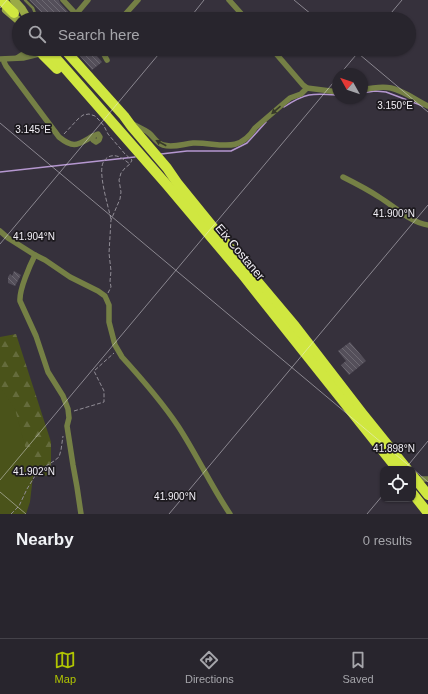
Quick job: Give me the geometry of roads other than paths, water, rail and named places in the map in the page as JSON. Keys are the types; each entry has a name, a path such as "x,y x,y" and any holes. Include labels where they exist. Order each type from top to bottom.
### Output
{"highway":[{"path":"1,0 14,12"},
{"path":"8,0 15,12"},
{"path":"43,56 100,114 159,180 172,185"},
{"name":"Eix Costaner","path":"61,56 172,185 395,466"},
{"path":"62,56 124,116 167,168 172,185 247,269 405,466"},
{"path":"258,294 275,320 390,466"},
{"path":"294,326 323,356"},
{"path":"417,478 428,495"},
{"path":"416,490 428,504"},
{"path":"416,498 428,512"}],"main road":[{"path":"14,0 24,12"},
{"path":"0,4 12,15"}],"street":[{"path":"63,0 74,12"},
{"path":"78,12 88,0"},
{"path":"127,12 138,0"},
{"path":"229,0 240,12"},
{"path":"28,56 23,58 2,59 59,137 69,144 76,144 93,136"},
{"path":"105,56 107,60"},
{"path":"278,56 303,85 308,88 332,91"},
{"path":"368,89 390,87 428,106"},
{"path":"124,116 134,125 149,133 156,141 169,147 194,143 224,146 243,141 255,128 290,98 301,94 308,88"},
{"path":"342,177 367,189 418,223 428,225"},
{"path":"0,231 8,238 70,277 105,296 109,305 109,322 117,350 178,426 230,514"},
{"path":"35,255 20,295 20,301 36,336 48,372 63,396 68,409 69,418 67,426 81,514"},
{"path":"323,356 411,466"},
{"path":"417,478 428,480"},
{"path":"417,478 428,488"}],"lane":[{"path":"25,0 33,8 34,12"}],"waterway":[{"path":"368,92 386,92 423,106"},
{"path":"284,107 309,95 332,95"},
{"path":"161,154 187,151 231,151 247,143 266,122"},
{"path":"0,172 135,157"}]}
